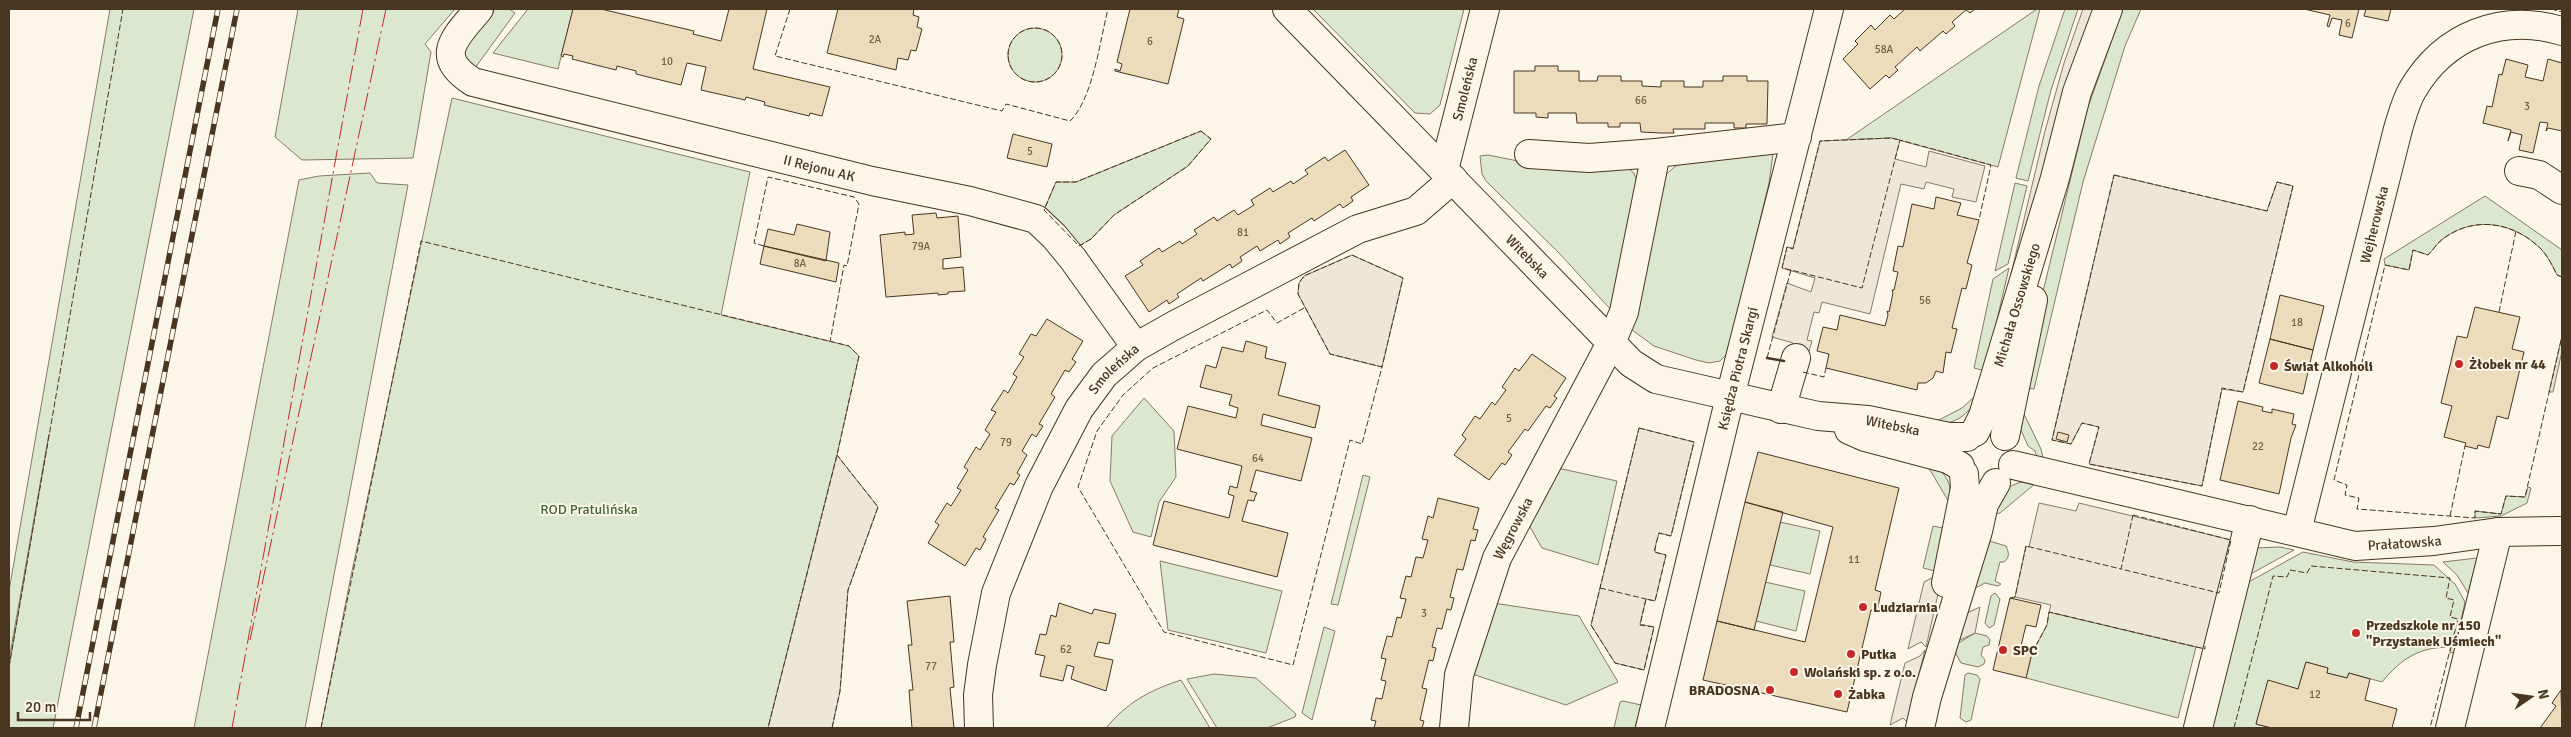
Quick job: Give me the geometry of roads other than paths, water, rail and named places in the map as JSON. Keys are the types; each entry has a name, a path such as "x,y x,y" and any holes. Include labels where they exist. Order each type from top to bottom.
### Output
{"street":[{"name":"II Rejonu AK","path":"479,9 451,45 450,56 452,64 459,74 473,82 872,181 970,201 1036,219 1054,236 1073,259 1136,347"},
{"name":"Witebska","path":"1287,9 1631,363 1656,379 1818,416 1868,420 1949,437 1971,434"},
{"name":"Smoleńska","path":"979,728 978,695 996,593 1039,486 1080,409 1104,376 1136,347 1358,230 1416,211 1448,174 1485,9"},
{"name":"Księdza Piotra Skargi","path":"1650,728 1730,397 1829,9"},
{"name":"Michała Ossowskiego","path":"1971,434 1983,416 2055,178 2077,92 2108,9"},
{"name":"Wejherowska","path":"2297,530 2398,129 2412,89 2452,44 2472,34 2509,25 2542,25 2562,31"},
{"path":"1529,154 1589,158 1656,153 1797,137"},
{"name":"Węgrowska","path":"1454,728 1459,675 1497,558 1612,343 1624,312 1656,153"},
{"path":"2519,171 2539,176 2562,190"},
{"name":"Michała Ossowskiego","path":"2005,436 2034,297 2055,178"},
{"path":"1782,409 1796,358"},
{"name":"Witebska","path":"1818,416 1865,437 1948,459 1962,470"},
{"path":"1920,728 1927,697 1978,531 1984,504 2005,474 2014,453 2005,436 1996,431 1985,429 1971,434 1960,447 1965,488 1927,672 1927,697"},
{"path":"1962,470 1975,483 2005,474"},
{"name":"Prałatowska","path":"2005,474 2250,520 2297,530 2355,546 2434,541 2561,524"},
{"path":"2198,728 2250,520"},
{"path":"2450,728 2498,532"}],"railway":[{"path":"76,728 218,9"},
{"path":"94,728 237,9"}],"place":[{"name":"Żłobek nr 44","path":"2459,364"},
{"name":"Świat Alkoholi","path":"2274,366"},
{"name":"Ludziarnia","path":"1863,607"},
{"name":"Przedszkole nr 150 \"Przystanek Uśmiech\"","path":"2356,633"},
{"name":"SPC","path":"2003,650"},
{"name":"Putka","path":"1851,654"},
{"name":"Wolański sp. z o.o.","path":"1794,672"},
{"name":"BRADOSNA","path":"1770,690"},
{"name":"Żabka","path":"1838,694"}],"park label":[{"name":"ROD Pratulińska","path":"589,509"}]}
